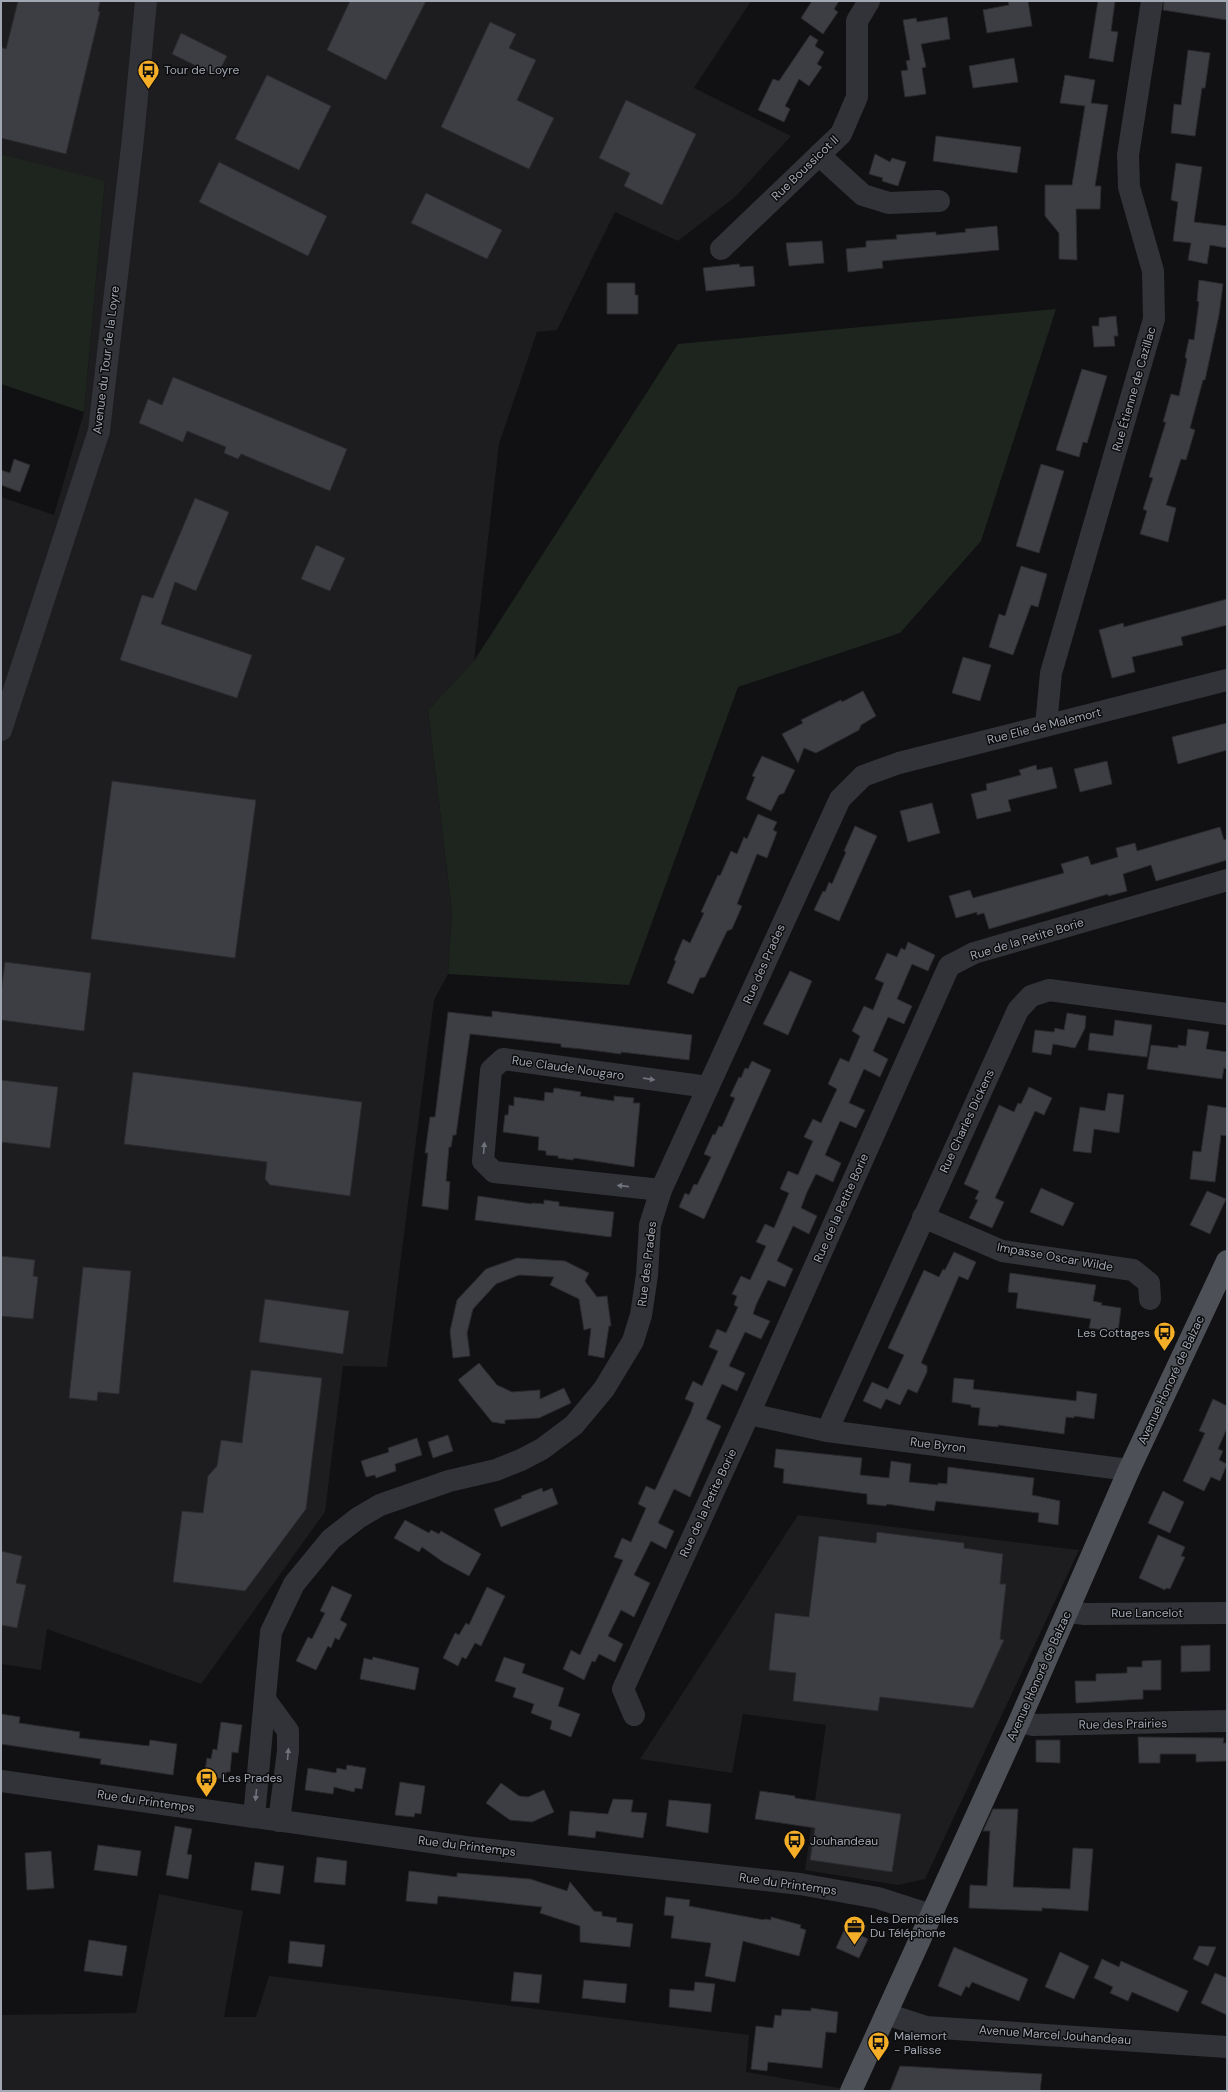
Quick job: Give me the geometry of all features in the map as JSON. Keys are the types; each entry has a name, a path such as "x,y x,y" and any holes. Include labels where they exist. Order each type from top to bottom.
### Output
{"main road":[{"name":"Avenue Honoré de Balzac","path":"851,2091 1019,1722 1130,1470 1227,1261"}],"street":[{"name":"Avenue du Tour de la Loyre","path":"1,730 99,431 133,138 146,1"},
{"name":"Rue Boussicot II","path":"721,249 841,134 856,97 858,20 869,1"},
{"name":"Rue Étienne de Cazillac","path":"1046,725 1051,673 1154,319 1153,271 1129,187 1128,155 1152,1"},
{"path":"819,155 863,195 889,203 938,201"},
{"name":"Rue Elie de Malemort","path":"863,776 899,763 1227,680"},
{"name":"Rue des Prades","path":"254,1817 266,1701 267,1663 271,1632 294,1584 331,1539 358,1518 380,1505 449,1481 496,1470 542,1449 574,1425 604,1389 633,1340 641,1315 647,1275 650,1225 661,1190 830,819 840,799 863,776"},
{"name":"Rue de la Petite Borie","path":"634,1715 623,1689 949,966 974,953 1227,880"},
{"name":"Rue Charles Dickens","path":"827,1431 1018,1010 1031,996 1049,990 1227,1014"},
{"name":"Rue Claude Nougaro","path":"661,1190 494,1172 483,1161 491,1070 503,1059 708,1087"},
{"name":"Impasse Oscar Wilde","path":"923,1218 1002,1251 1133,1270 1149,1283 1150,1299"},
{"name":"Rue Byron","path":"748,1414 827,1431 1130,1470"},
{"name":"Rue Lancelot","path":"1068,1612 1085,1614 1227,1613"},
{"path":"266,1701 288,1731 288,1751 279,1820"},
{"name":"Rue des Prairies","path":"1019,1722 1033,1725 1227,1722"},
{"name":"Rue du Printemps","path":"1,1780 465,1847 800,1884 878,1898 931,1915"},
{"name":"Avenue Marcel Jouhandeau","path":"886,2014 926,2027 1227,2047"}],"shaded area":[{"path":"1,1 751,1 694,88 791,136 735,197 678,241 615,212 557,330 537,332 499,444 474,661 428,710 452,912 448,974 434,1000 387,1367 343,1366 325,1512 201,1684 47,1629 41,1670 1,1664 1,497 54,515 84,412 105,182 1,154"},
{"path":"1,154 105,181 84,412 1,384"},
{"path":"1056,309 981,541 900,633 738,687 629,985 448,974 452,912 428,710 474,661 678,344"},
{"path":"798,1515 1079,1550 925,1879 898,1885 805,1870 826,1725 743,1714 732,1773 640,1759"},
{"path":"159,1894 243,1911 224,2017 256,2017 269,1976 749,2035 746,2072 857,2091 1,2091 1,2015 136,2013"}],"building":[{"path":"18,1 100,1 98,11 100,12 66,154 1,138 1,47 6,49"},
{"path":"350,1 426,1 386,80 327,50"},
{"path":"812,1 839,1 834,9 838,12 823,34 801,18"},
{"path":"1008,1 1028,1 1032,26 987,33 983,10 1009,5"},
{"path":"1098,1 1115,1 1111,31 1118,32 1113,62 1089,58"},
{"path":"1164,1 1227,1 1227,20 1163,10"},
{"path":"947,17 950,39 921,44 926,67 922,68 926,94 905,97 901,71 908,70 906,61 910,60 903,20 916,18 917,22"},
{"path":"490,22 516,34 509,48 536,60 517,100 554,118 529,169 441,127"},
{"path":"181,33 227,56 217,76 172,54"},
{"path":"810,35 818,40 815,46 824,52 817,64 822,67 809,86 799,79 785,106 790,109 784,122 758,110 773,79 779,81"},
{"path":"1188,50 1210,53 1205,88 1202,88 1195,136 1171,133 1174,104 1181,105"},
{"path":"1014,58 1018,82 973,88 969,66"},
{"path":"267,75 331,106 299,170 235,139"},
{"path":"1065,75 1095,80 1091,103 1108,105 1095,186 1101,186 1100,209 1076,209 1077,260 1059,259 1059,233 1045,216 1045,185 1072,185 1085,106 1060,103"},
{"path":"626,100 696,134 662,205 624,186 630,173 599,158"},
{"path":"936,136 1021,147 1017,173 933,161"},
{"path":"875,154 890,162 892,158 906,162 898,186 882,181 883,178 869,174"},
{"path":"219,162 327,216 308,256 199,202"},
{"path":"1176,163 1202,167 1194,222 1227,226 1227,248 1210,245 1207,264 1188,260 1191,243 1173,241 1178,202 1171,200"},
{"path":"426,193 502,230 487,259 411,223"},
{"path":"997,226 999,250 882,261 883,268 848,272 846,249 866,247 866,241 897,239 896,235 936,232 936,235 966,232 965,229"},
{"path":"822,241 824,263 789,266 786,243"},
{"path":"739,264 740,267 753,266 755,286 706,291 703,268"},
{"path":"1199,280 1223,284 1219,315 1205,380 1203,380 1190,428 1195,430 1186,460 1181,459 1166,505 1176,508 1168,542 1140,534 1147,511 1143,509 1153,478 1149,477 1166,422 1163,422 1171,394 1179,396 1187,359 1185,357 1189,339 1194,340 1199,302 1197,301"},
{"path":"607,283 635,283 635,295 638,295 638,314 607,314"},
{"path":"1116,316 1118,336 1114,336 1115,346 1094,347 1092,326 1099,326 1099,318"},
{"path":"1082,369 1107,376 1087,443 1083,442 1079,457 1056,450"},
{"path":"173,377 347,449 330,491 241,454 238,459 224,453 226,447 187,431 183,442 139,423 148,399 162,405"},
{"path":"14,459 30,465 20,492 1,485 1,470 10,473"},
{"path":"1041,464 1064,471 1039,553 1016,546"},
{"path":"195,498 229,512 196,591 175,582 161,624 252,655 237,698 120,660 142,595 153,598"},
{"path":"316,545 345,558 330,591 301,579"},
{"path":"1021,566 1047,574 1038,607 1031,605 1013,655 989,647 999,614 1005,616"},
{"path":"1227,599 1227,625 1181,637 1183,645 1132,657 1135,672 1112,678 1099,630 1123,623 1124,627"},
{"path":"963,657 991,665 980,701 952,693"},
{"path":"863,691 876,716 861,725 859,730 816,753 804,748 798,763 782,734 803,723 801,720"},
{"path":"1227,723 1227,750 1178,764 1172,737"},
{"path":"762,756 795,770 784,793 779,795 771,811 746,799 755,777 752,776"},
{"path":"1107,761 1112,784 1080,792 1074,769"},
{"path":"1036,765 1037,770 1052,767 1057,788 1008,800 1011,811 977,819 971,794 987,790 986,784 1021,775 1019,770"},
{"path":"112,781 256,800 235,958 91,939"},
{"path":"932,803 940,833 908,842 900,811"},
{"path":"758,814 777,822 773,830 777,832 767,858 757,854 737,904 742,906 732,929 727,931 705,977 700,978 693,994 667,983 676,961 674,960 683,939 690,943 704,913 701,912 718,875 720,876 731,851 737,854 744,837 747,839"},
{"path":"855,826 877,836 839,921 814,910 829,882 832,884 846,852 844,851"},
{"path":"1220,827 1224,840 1227,839 1227,860 1156,881 1151,865 1123,874 1127,891 1108,896 1108,894 989,929 984,913 977,915 977,912 956,918 949,896 970,890 973,898 1064,873 1061,864 1088,856 1091,865 1118,857 1116,848 1135,843 1137,851"},
{"path":"908,942 935,955 928,971 912,964 897,999 912,1006 904,1024 888,1017 873,1051 888,1059 880,1077 864,1069 849,1103 865,1110 856,1128 840,1121 825,1155 841,1163 833,1182 816,1174 807,1192 801,1208 817,1216 809,1234 793,1226 777,1261 793,1269 785,1287 768,1280 756,1305 753,1314 770,1321 761,1339 745,1332 729,1366 745,1373 737,1391 722,1384 706,1419 721,1426 690,1497 674,1489 658,1523 674,1531 666,1549 651,1541 634,1575 650,1583 634,1617 621,1610 608,1636 623,1644 615,1662 599,1654 595,1662 592,1661 584,1680 563,1669 571,1650 580,1655 623,1560 614,1557 622,1538 631,1542 646,1508 638,1504 646,1486 655,1490 691,1412 694,1403 685,1399 693,1381 702,1386 718,1351 709,1347 717,1329 726,1333 738,1307 734,1305 737,1296 732,1294 741,1276 750,1280 766,1246 756,1242 765,1224 774,1228 789,1193 780,1189 788,1171 798,1175 813,1141 804,1137 813,1119 821,1123 837,1089 828,1084 840,1058 849,1062 860,1036 852,1031 864,1006 873,1010 884,983 875,979 887,953 897,957 901,948 905,950"},
{"path":"5,962 91,973 84,1031 1,1020 1,993"},
{"path":"790,971 812,981 788,1035 763,1024"},
{"path":"492,1011 692,1035 689,1060 561,1047 561,1044 470,1034 456,1135 453,1135 451,1147 449,1147 446,1181 450,1182 448,1210 422,1206 428,1153 425,1153 430,1117 435,1117 448,1012 492,1017"},
{"path":"1067,1013 1086,1016 1085,1028 1075,1048 1053,1044 1051,1055 1032,1052 1035,1030 1054,1032 1055,1028 1064,1030"},
{"path":"1115,1020 1152,1025 1147,1057 1088,1050 1090,1033 1113,1036"},
{"path":"1188,1029 1209,1032 1206,1049 1227,1052 1227,1069 1224,1068 1222,1079 1147,1069 1151,1045 1178,1048 1178,1045 1186,1046"},
{"path":"752,1061 771,1070 704,1219 679,1207 685,1193 689,1195 694,1184 697,1185 711,1157 704,1154 713,1134 715,1135 719,1126 722,1127 735,1098 730,1096 739,1077 741,1078 745,1068 748,1069"},
{"path":"133,1072 362,1102 350,1196 270,1185 265,1179 267,1162 124,1144"},
{"path":"1,1080 58,1087 50,1148 1,1142"},
{"path":"1029,1087 1052,1098 1044,1115 1035,1111 995,1198 1004,1202 992,1228 969,1218 978,1200 975,1199 979,1191 964,1184 999,1105 1014,1112 1018,1103 1021,1104"},
{"path":"554,1088 581,1092 580,1096 614,1101 614,1096 634,1098 633,1103 640,1103 634,1167 574,1158 573,1160 558,1158 558,1156 546,1155 546,1151 538,1150 539,1137 503,1132 505,1115 508,1115 509,1105 514,1106 514,1097 544,1101 545,1092 553,1093"},
{"path":"1108,1093 1124,1095 1119,1133 1094,1129 1091,1153 1073,1151 1080,1107 1105,1111"},
{"path":"1208,1105 1227,1108 1227,1136 1221,1135 1215,1182 1190,1179 1193,1151 1201,1152"},
{"path":"1041,1188 1074,1203 1063,1226 1030,1212"},
{"path":"1207,1191 1226,1199 1210,1234 1190,1225"},
{"path":"478,1196 532,1204 544,1204 544,1200 559,1202 559,1206 614,1212 611,1237 475,1220"},
{"path":"954,1252 976,1262 968,1280 959,1276 921,1363 927,1366 927,1372 917,1393 908,1389 900,1405 886,1399 881,1409 863,1401 872,1382 888,1389 904,1355 888,1348 924,1270 939,1277 943,1269 945,1270"},
{"path":"1,1256 35,1260 33,1276 38,1277 33,1319 1,1316"},
{"path":"517,1258 565,1261 589,1273 585,1281 597,1297 607,1296 611,1326 609,1326 604,1358 588,1355 591,1328 584,1330 579,1299 550,1285 554,1277 519,1275 496,1284 473,1309 467,1333 470,1356 453,1358 450,1331 457,1300 486,1269"},
{"path":"83,1267 131,1271 119,1394 98,1392 97,1401 69,1398"},
{"path":"1010,1273 1096,1285 1093,1301 1102,1303 1101,1305 1121,1308 1118,1332 1089,1328 1091,1319 1016,1308 1018,1293 1008,1292"},
{"path":"265,1299 349,1311 343,1354 259,1342"},
{"path":"479,1363 497,1385 512,1392 540,1390 540,1399 564,1388 571,1403 539,1418 505,1420 505,1424 492,1422 458,1380"},
{"path":"251,1370 322,1378 306,1509 245,1591 173,1582 182,1511 203,1513 208,1476 217,1466 221,1440 242,1443"},
{"path":"954,1378 974,1380 973,1389 1076,1401 1077,1391 1097,1394 1094,1419 1074,1416 1074,1418 1066,1417 1064,1434 998,1425 998,1427 978,1425 980,1408 952,1402"},
{"path":"1213,1399 1227,1406 1227,1428 1218,1449 1223,1451 1219,1460 1227,1464 1220,1481 1211,1477 1204,1491 1183,1481 1205,1433 1199,1431"},
{"path":"448,1435 453,1451 433,1458 428,1442"},
{"path":"417,1438 422,1455 395,1464 396,1471 376,1478 375,1475 366,1477 361,1461 389,1452 388,1448"},
{"path":"776,1449 862,1458 860,1475 889,1478 891,1461 911,1464 909,1482 938,1485 938,1483 947,1484 948,1467 1034,1478 1032,1495 1060,1501 1058,1525 1038,1522 1039,1513 936,1501 934,1511 887,1504 886,1506 867,1504 867,1494 783,1483 784,1469 774,1467"},
{"path":"542,1488 543,1492 552,1488 558,1504 501,1527 494,1509"},
{"path":"1163,1491 1184,1502 1170,1533 1148,1523"},
{"path":"405,1520 429,1533 431,1530 439,1534 441,1531 481,1554 469,1576 443,1562 422,1547 419,1552 394,1538"},
{"path":"877,1532 964,1543 964,1548 1003,1554 1000,1584 1006,1584 1000,1639 1004,1640 973,1708 880,1697 878,1711 793,1701 796,1673 769,1670 775,1613 809,1617 819,1536 876,1543"},
{"path":"1158,1535 1185,1547 1181,1556 1185,1557 1170,1589 1166,1588 1165,1590 1139,1578"},
{"path":"1,1551 22,1556 16,1583 26,1585 17,1628 1,1625"},
{"path":"332,1586 352,1595 340,1620 347,1624 339,1640 335,1638 331,1648 328,1646 316,1670 296,1661 308,1637 312,1639 325,1613 320,1611"},
{"path":"487,1587 505,1596 481,1646 475,1643 466,1659 462,1657 458,1666 443,1658 455,1633 459,1635 466,1623 469,1625"},
{"path":"1210,1645 1210,1671 1181,1672 1181,1646"},
{"path":"373,1657 419,1668 415,1690 360,1679 364,1658 372,1660"},
{"path":"504,1657 525,1664 522,1673 564,1688 558,1706 580,1714 571,1737 550,1729 552,1721 531,1713 534,1704 513,1697 516,1688 495,1681"},
{"path":"1161,1660 1161,1690 1143,1690 1143,1699 1076,1703 1075,1681 1096,1681 1096,1674 1127,1673 1127,1667 1142,1667 1142,1661"},
{"path":"1,1714 20,1717 19,1723 80,1732 79,1738 149,1746 150,1740 177,1744 173,1775 100,1764 101,1759 1,1744"},
{"path":"221,1722 242,1725 238,1753 232,1752 230,1772 226,1772 225,1779 204,1776 207,1758 211,1759 213,1749 217,1750"},
{"path":"1138,1737 1224,1738 1223,1743 1227,1743 1227,1761 1196,1762 1196,1754 1160,1754 1160,1763 1139,1763"},
{"path":"1036,1740 1060,1740 1060,1763 1036,1762"},
{"path":"347,1765 366,1768 362,1789 355,1788 354,1792 334,1787 333,1794 305,1790 308,1768 336,1773 337,1768 346,1770"},
{"path":"400,1782 425,1786 421,1814 415,1813 414,1817 395,1815"},
{"path":"501,1783 519,1796 528,1797 544,1790 554,1812 532,1822 510,1820 486,1803"},
{"path":"760,1791 795,1796 795,1798 901,1814 892,1872 810,1860 815,1828 755,1819"},
{"path":"613,1799 633,1800 631,1812 647,1813 643,1838 596,1831 595,1838 568,1835 570,1811 608,1814"},
{"path":"669,1800 711,1804 708,1833 666,1826"},
{"path":"993,1809 1018,1809 1013,1887 1070,1889 1073,1848 1093,1849 1088,1911 1042,1908 1042,1911 969,1908 970,1885 987,1886 990,1831 983,1831"},
{"path":"175,1826 192,1829 187,1854 192,1855 188,1879 166,1875"},
{"path":"98,1845 141,1851 137,1876 94,1870"},
{"path":"51,1851 54,1888 27,1890 25,1853"},
{"path":"317,1857 347,1861 345,1885 314,1882"},
{"path":"255,1862 284,1866 280,1894 251,1890"},
{"path":"409,1871 457,1877 457,1873 530,1879 567,1891 570,1882 594,1911 602,1912 602,1916 617,1918 616,1922 633,1924 630,1947 580,1942 580,1926 540,1913 542,1907 438,1896 437,1904 406,1901"},
{"path":"666,1897 690,1900 689,1906 764,1920 771,1920 771,1917 801,1925 800,1928 806,1930 799,1956 743,1941 735,1982 705,1976 711,1943 671,1938 674,1916 664,1915"},
{"path":"845,1928 868,1939 859,1958 836,1948"},
{"path":"89,1940 127,1946 122,1976 84,1971"},
{"path":"290,1941 325,1945 322,1967 288,1963"},
{"path":"1199,1946 1216,1947 1208,1966 1193,1959"},
{"path":"954,1947 1028,1979 1019,2001 972,1982 969,1988 966,1986 961,1996 938,1986"},
{"path":"1060,1952 1089,1966 1074,1999 1045,1987"},
{"path":"1102,1959 1119,1967 1121,1961 1188,1991 1178,2012 1132,1992 1128,2001 1110,1993 1113,1987 1094,1978"},
{"path":"514,1972 542,1975 539,2003 511,2001"},
{"path":"1215,1973 1227,1978 1227,2015 1201,2003"},
{"path":"584,1980 627,1984 625,2003 582,1998"},
{"path":"695,1982 715,1984 711,2012 669,2007 670,1989 694,1991"},
{"path":"811,2008 838,2012 836,2033 826,2032 822,2068 768,2062 767,2071 751,2069 756,2026 773,2028 775,2015 781,2016 782,2009 811,2011"},
{"path":"900,2066 1042,2074 1040,2091 890,2091"}],"place":[{"name":"Tour de Loyre","path":"149,90"},
{"name":"Les Cottages","path":"1165,1352"},
{"name":"Les Prades","path":"206,1798"},
{"name":"Jouhandeau","path":"795,1860"},
{"name":"Les Demoiselles Du Téléphone","path":"855,1946"},
{"name":"Malemort - Palisse","path":"878,2062"}]}
